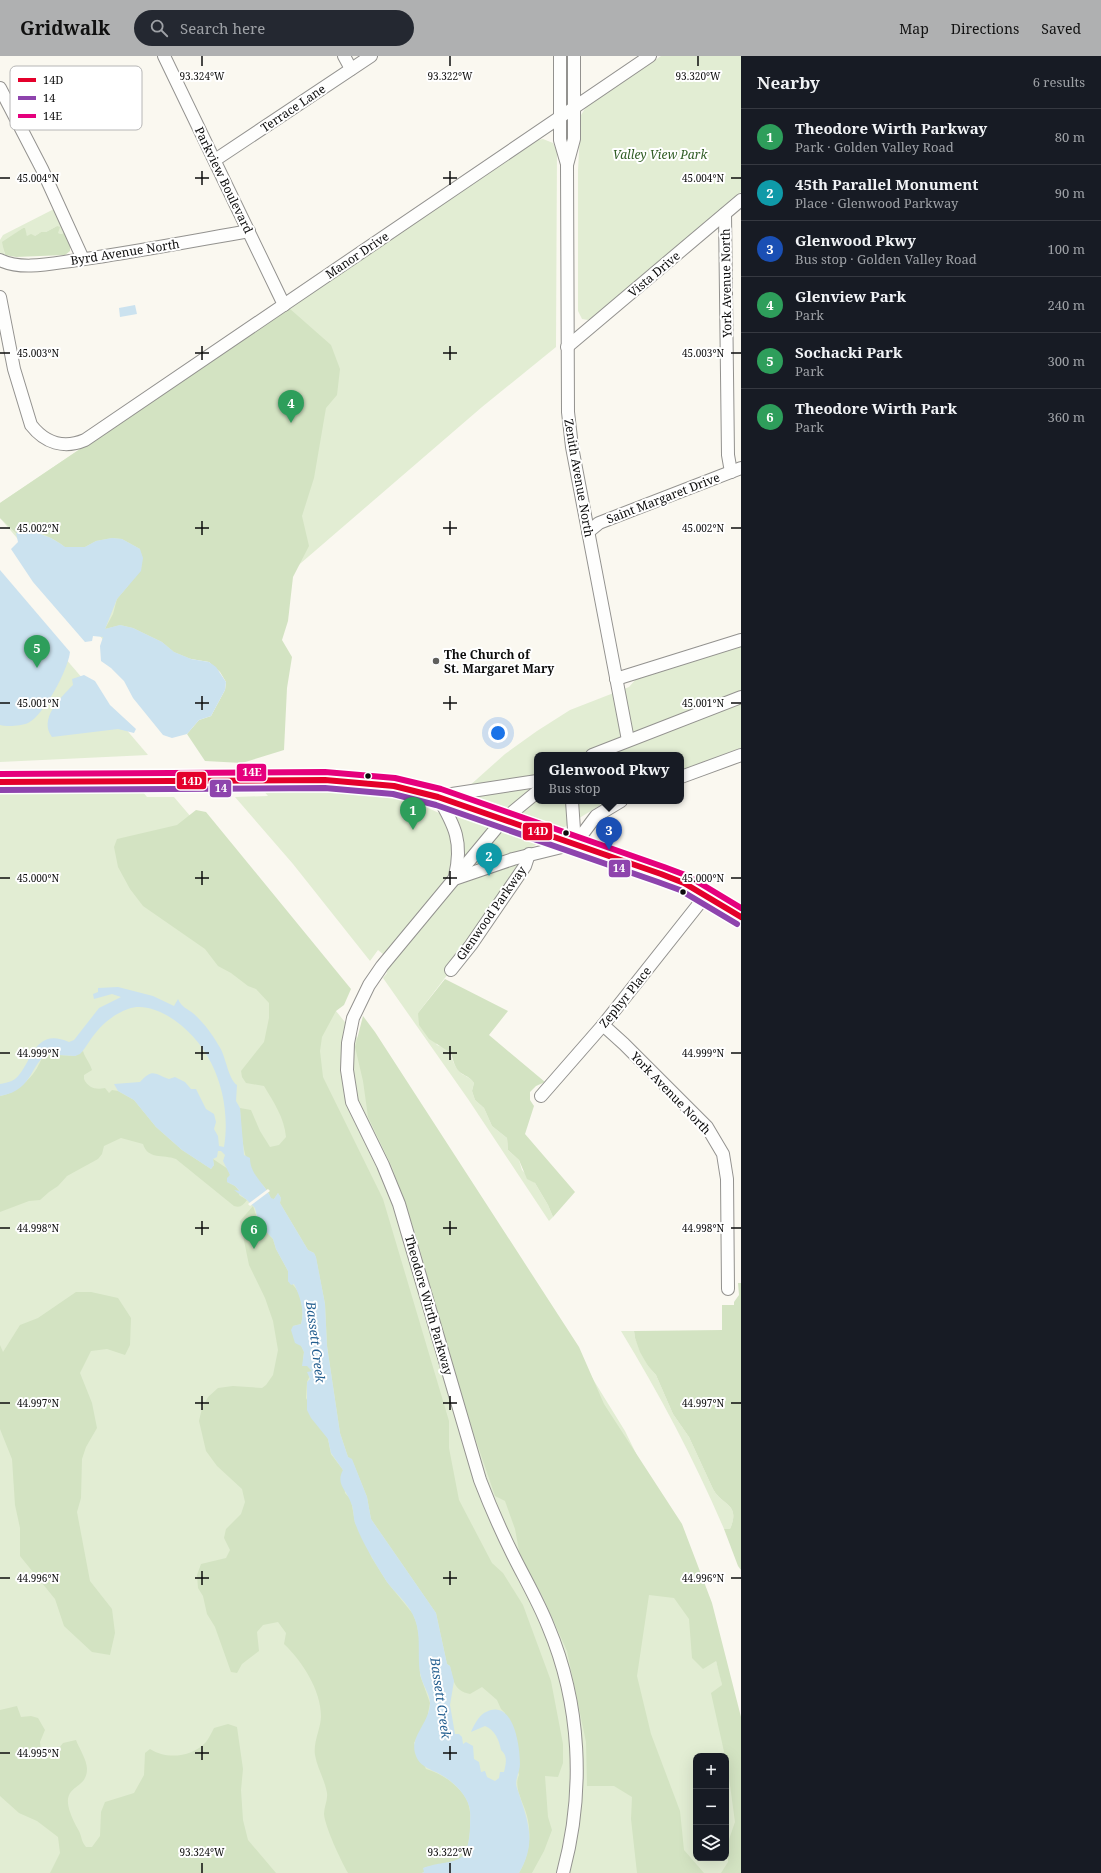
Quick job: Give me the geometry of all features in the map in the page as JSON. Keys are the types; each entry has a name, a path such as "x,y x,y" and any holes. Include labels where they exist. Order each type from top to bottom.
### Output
{"street":[{"name":"Parkview Boulevard","path":"164,56 216,160 284,305"},
{"path":"344,56 351,69"},
{"name":"Terrace Lane","path":"216,160 371,56"},
{"name":"Zenith Avenue North","path":"560,56 560,140 567,165"},
{"name":"Zenith Avenue North","path":"574,56 574,139 567,165 567,347 569,430 628,740"},
{"name":"Manor Drive","path":"0,297 14,369 32,425 44,438 60,445 76,444 85,440 650,56"},
{"path":"0,88 10,107"},
{"path":"22,130 42,169 84,259"},
{"name":"Vista Drive","path":"567,347 741,200"},
{"name":"York Avenue North","path":"725,214 728,455 736,470"},
{"name":"Byrd Avenue North","path":"0,260 21,265 84,259 249,231"},
{"name":"Saint Margaret Drive","path":"588,532 599,523 736,470"},
{"path":"616,679 741,640"},
{"path":"599,752 741,697"},
{"path":"684,776 741,755"},
{"path":"0,782 325,780 394,786 438,796 503,820 662,874 706,895 741,917"},
{"path":"438,796 534,781"},
{"name":"Theodore Wirth Parkway","path":"534,794 503,820 382,966 369,985 359,1003 351,1029 347,1070 352,1102 399,1204 480,1480 498,1522 548,1625 570,1693 575,1737 577,1788 574,1821 563,1873"},
{"path":"438,796 457,834 459,861 454,879"},
{"path":"572,804 575,844"},
{"path":"454,879 529,854 575,844 596,816 616,804"},
{"name":"Glenwood Parkway","path":"451,970 471,946 525,866 529,854"},
{"name":"Zephyr Place","path":"541,1096 603,1025 706,895"},
{"name":"York Avenue North","path":"603,1025 703,1123 713,1134 723,1154 727,1179 728,1289"}],"green space":[{"name":"Valley View Park","path":"661,56 741,56 741,192 595,316 588,320 582,319 578,311 578,170 581,115 586,107"},
{"path":"543,139 553,143 557,152 556,347 482,407 149,694 0,518 0,503 538,140"},
{"path":"54,209 65,231 62,234 58,233 57,226 35,236 27,236 23,228 12,236 4,246 5,255 0,253 0,240 3,235"},
{"path":"57,226 60,227 58,233 62,234 65,231 70,242 70,251 65,255 16,257 5,255 2,242 23,228 25,228 27,236 31,234 35,236"},
{"path":"289,308 331,345 340,369 337,395 326,408 314,478 302,516 309,546 293,577 288,621 282,640 292,657 287,688 284,750 242,763 205,761 187,734 199,720 211,716 225,690 226,682 220,672 209,662 191,659 174,652 162,642 133,628 120,625 105,629 113,614 117,599 128,586 140,549 122,539 112,538 96,541 85,547 65,547 36,532 22,531 16,533 0,518 0,503"},
{"path":"0,582 148,755 0,762"},
{"path":"741,646 741,748 684,769 684,752 534,752 534,804 602,804 529,849 479,924 446,966 451,970 418,1013 437,1045 447,1050 459,1071 471,1079 474,1083 472,1091 475,1100 484,1108 492,1126 507,1138 508,1150 519,1160 522,1170 535,1183 553,1217 549,1221 468,1099 383,978 387,973 379,961 384,955 378,950 370,961 293,864 235,797 268,796 263,790 374,795 418,805 439,813 505,754 537,731 570,710 629,687 636,679"},
{"path":"0,791 142,791 147,797 174,797 225,857 336,1011 357,1037 578,1355 625,1431 653,1488 695,1592 719,1671 735,1743 741,1873 0,1873"},
{"path":"196,810 206,812 351,989 344,1005 336,1011 322,1037 320,1051 323,1077 383,1199 449,1421 449,1448 459,1500 492,1563 503,1573 523,1605 551,1681 563,1744 563,1763 558,1777 545,1776 548,1817 552,1830 544,1851 532,1873 519,1873 525,1860 529,1845 529,1823 518,1790 517,1780 519,1775 505,1713 501,1709 497,1700 482,1687 470,1694 457,1688 453,1680 450,1666 447,1664 436,1613 371,1519 367,1497 352,1460 348,1457 340,1433 327,1346 325,1304 316,1258 314,1253 308,1250 280,1203 281,1198 278,1193 274,1199 271,1199 265,1188 252,1172 245,1155 240,1108 251,1110 260,1131 270,1147 279,1145 286,1137 281,1117 264,1086 246,1083 242,1077 241,1071 264,1042 269,1018 269,1003 256,989 248,986 231,973 218,966 205,949 143,906 130,889 118,867 114,847 117,839 177,825"},
{"path":"445,979 508,1011 489,1035 545,1082 536,1086 530,1092 530,1100 534,1106 525,1134 575,1192 553,1217 535,1183 527,1179 519,1160 508,1150 507,1138 492,1126 484,1108 475,1100 472,1091 474,1083 470,1078 457,1069 451,1053 429,1039 419,1025 418,1013"},
{"path":"363,1016 375,1032 579,1347 604,1404 682,1524 712,1603 741,1717 741,1873 721,1873 729,1861 729,1839 735,1822 729,1778 729,1753 724,1753 711,1693 722,1685 716,1661 703,1669 692,1658 689,1619 674,1598 649,1595 637,1676 651,1734 680,1811 684,1850 704,1873 637,1873 631,1819 632,1797 614,1786 587,1786 586,1742 567,1651 543,1597 520,1556 515,1529 505,1501 495,1496 456,1382 419,1246 405,1203 392,1167 368,1117 363,1081 355,1047"},
{"path":"55,1050 59,1055 75,1056 83,1051 92,1070 84,1075 84,1079 90,1086 98,1089 105,1088 109,1093 112,1090 118,1091 134,1100 156,1127 182,1150 211,1169 214,1165 213,1159 228,1169 230,1175 227,1182 235,1186 240,1192 239,1195 247,1200 242,1206 234,1206 176,1159 156,1156 148,1152 143,1144 121,1138 104,1146 102,1154 98,1159 67,1176 58,1186 40,1200 29,1201 0,1212 0,1096 14,1091 22,1085 36,1070 43,1057"},
{"path":"253,1206 259,1224 273,1239 276,1249 288,1271 288,1281 296,1289 301,1300 301,1324 293,1326 304,1352 303,1360 312,1371 307,1382 306,1398 328,1439 331,1454 343,1470 345,1493 351,1500 355,1522 372,1558 387,1582 413,1614 417,1625 419,1637 420,1675 430,1703 427,1719 414,1743 426,1769 446,1778 458,1788 467,1800 469,1806 470,1831 468,1845 464,1855 454,1862 424,1868 424,1872 422,1873 348,1873 341,1861 325,1820 324,1811 327,1793 315,1755 316,1740 321,1721 320,1706 314,1686 304,1667 284,1644 286,1633 278,1622 263,1625 257,1632 259,1651 242,1664 237,1673 231,1672 215,1627 207,1614 203,1596 198,1588 197,1575 201,1564 226,1558 230,1550 224,1538 226,1529 241,1514 245,1502 242,1489 217,1466 206,1451 199,1421 202,1408 208,1397 218,1388 233,1386 262,1388 266,1385 273,1375 278,1350 273,1321 265,1298 249,1265 240,1221"},
{"path":"738,1283 741,1283 741,1570 738,1566 724,1529 730,1529 733,1521 732,1509 717,1495 713,1489 689,1437 673,1414 656,1375 648,1366 640,1352 634,1331 722,1330 722,1305 734,1305 734,1302 739,1295"},
{"path":"76,1292 91,1292 118,1298 131,1318 130,1345 125,1355 107,1349 91,1351 80,1373 92,1403 97,1428 86,1447 82,1459 81,1498 77,1512 90,1581 112,1609 115,1633 110,1655 92,1652 64,1626 55,1599 20,1556 20,1528 15,1505 12,1459 0,1429 0,1345 3,1352 20,1325 38,1318"},
{"path":"621,1331 634,1331 635,1338 648,1366 656,1375 673,1414 689,1437 713,1489 717,1495 732,1509 733,1521 730,1529 724,1529 676,1428"},
{"path":"17,1706 21,1717 31,1716 38,1718 45,1730 40,1742 42,1756 51,1759 59,1755 59,1748 63,1743 76,1740 87,1765 87,1769 82,1782 72,1791 69,1796 68,1803 71,1815 86,1847 92,1847 100,1836 101,1812 105,1802 134,1793 144,1775 145,1753 150,1749 164,1755 171,1756 187,1754 194,1751 206,1742 214,1728 228,1724 237,1727 243,1769 241,1790 243,1820 248,1840 276,1873 50,1873 60,1853 58,1837 37,1821 19,1813 0,1796 0,1710"}],"water":[{"path":"135,305 137,314 120,317 119,308"},
{"path":"22,531 45,536 55,540 65,547 85,547 96,541 112,538 122,539 140,549 143,558 141,571 117,599 105,629 120,625 133,628 162,642 174,652 191,659 209,662 216,667 226,682 225,690 211,716 199,720 187,734 172,738 163,735 133,698 124,681 111,668 101,661 100,646 103,637 93,636 92,641 85,642 33,582 11,549 18,542 16,533"},
{"path":"0,570 70,652 65,670 48,702 41,711 28,723 6,726 0,725"},
{"path":"84,675 95,681 110,705 136,729 134,733 118,729 52,737 48,730 49,716 57,702 73,685 72,679"},
{"name":"Bassett Creek","path":"118,987 153,996 174,1006 178,999 183,1006 197,1017 211,1033 221,1050 231,1078 237,1085 236,1101 240,1108 244,1155 250,1158 252,1169 271,1198 274,1199 278,1193 281,1198 280,1203 308,1250 314,1253 316,1257 325,1304 327,1346 340,1433 348,1457 352,1459 367,1497 371,1519 436,1613 447,1664 450,1666 454,1681 450,1705 455,1734 459,1734 462,1737 463,1744 466,1742 473,1746 474,1759 479,1762 481,1772 485,1771 487,1777 495,1781 499,1778 500,1772 504,1772 506,1763 506,1757 501,1750 496,1736 485,1726 471,1732 476,1721 484,1713 494,1710 502,1711 513,1725 520,1756 516,1785 529,1830 528,1851 519,1873 422,1873 424,1872 423,1868 451,1862 462,1856 469,1841 470,1808 464,1795 455,1785 444,1776 422,1764 418,1760 415,1753 415,1741 427,1716 430,1703 420,1669 418,1630 410,1610 387,1582 365,1546 355,1523 352,1505 342,1487 340,1479 343,1470 331,1453 328,1439 311,1418 307,1410 307,1382 310,1379 307,1372 312,1371 307,1366 302,1366 304,1352 301,1346 295,1343 291,1330 293,1326 301,1324 302,1319 302,1309 298,1293 294,1284 291,1285 288,1281 288,1271 276,1249 273,1239 259,1224 255,1208 234,1190 240,1191 235,1186 227,1182 227,1178 230,1175 223,1161 225,1155 221,1151 218,1151 217,1157 213,1159 214,1165 211,1169 182,1150 156,1127 134,1100 118,1091 114,1084 140,1082 148,1075 154,1073 169,1079 175,1077 185,1082 191,1089 196,1089 206,1109 214,1114 216,1122 214,1129 218,1136 219,1146 224,1147 226,1128 222,1091 208,1056 184,1027 159,1011 138,1007 128,1009 106,1022 96,1032 80,1054 75,1056 59,1055 55,1050 46,1054 40,1060 27,1081 20,1088 12,1093 0,1096 0,1084 10,1082 21,1073 35,1049 41,1043 48,1039 57,1038 69,1042 74,1040 99,1008 121,997 112,994 94,999 93,994 98,992 98,988"}],"pier":[{"path":"268,1189 270,1191 250,1206 248,1204"}],"transit line":[{"name":"14E","path":"0,774 325,772 395,778 441,789 688,876 741,908"},
{"name":"14D","path":"0,782 325,780 394,786 438,797 661,874 684,883 741,917"},
{"name":"14","path":"0,790 325,788 393,794 436,805 680,890 737,924"}],"place":[{"name":"Glenview Park","path":"291,423"},
{"name":"The Church of St. Margaret Mary","path":"436,661"},
{"name":"Sochacki Park","path":"37,668"},
{"name":"Theodore Wirth Parkway","path":"413,830"},
{"name":"Glenwood Pkwy","path":"609,850"},
{"name":"45th Parallel Monument","path":"489,876"},
{"name":"Theodore Wirth Park","path":"254,1249"}]}
